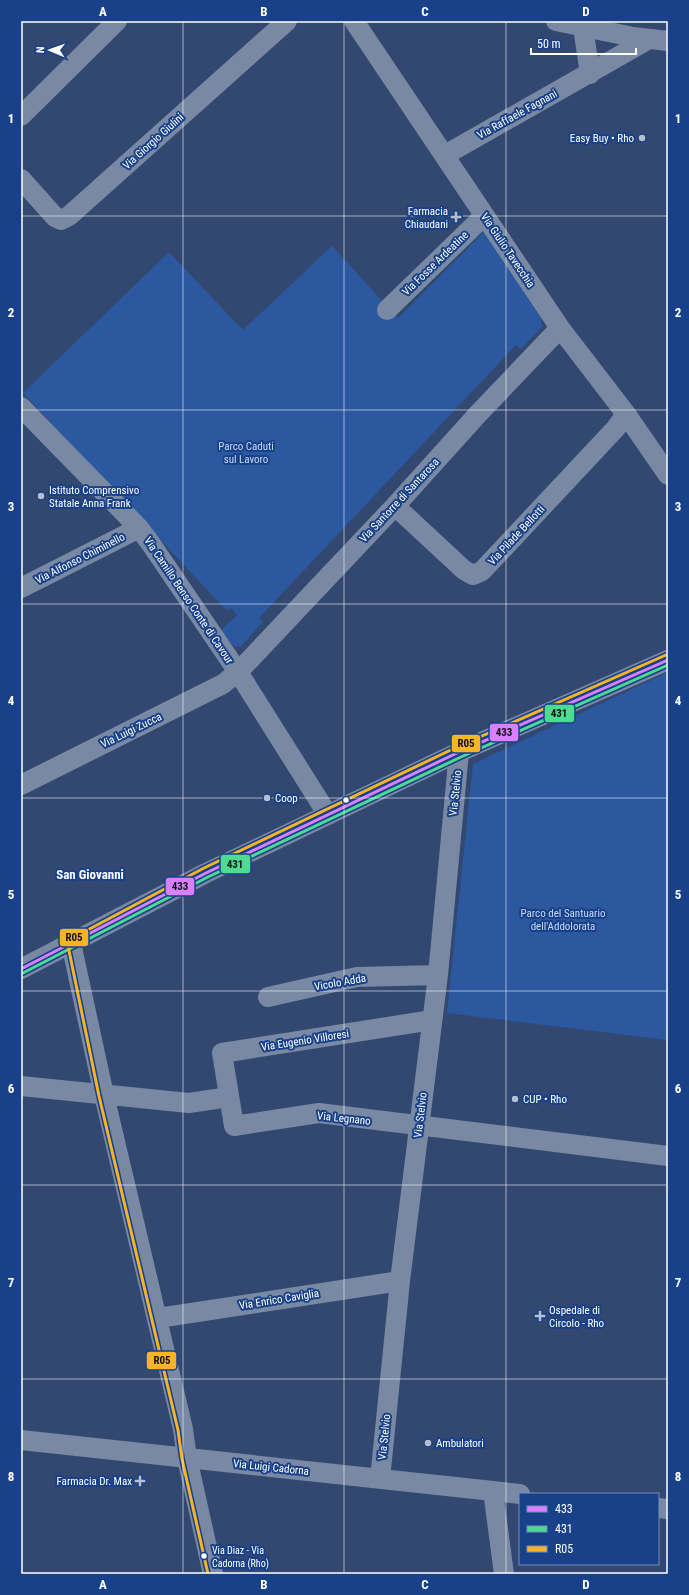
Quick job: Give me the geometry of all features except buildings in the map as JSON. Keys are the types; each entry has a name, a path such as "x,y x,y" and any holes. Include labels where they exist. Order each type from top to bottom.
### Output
{"street":[{"path":"21,116 117,21"},
{"name":"Via Giorgio Giulini","path":"21,179 55,217 61,220 69,216 287,21"},
{"name":"Via Giulio Tavecchia","path":"354,21 560,328 626,414 668,475"},
{"path":"556,21 658,40"},
{"path":"583,27 590,74"},
{"name":"Via Raffaele Fagnani","path":"445,155 590,74 658,40"},
{"name":"Via Fosse Ardeatine","path":"386,310 484,216"},
{"name":"Via Santorre di Santarosa","path":"238,672 560,328"},
{"name":"Via Camillo Benso Conte di Cavour","path":"21,407 139,528 156,550 238,672 328,815"},
{"name":"Via Pilade Bellotti","path":"395,506 464,570 473,575 482,571 616,428 626,414"},
{"name":"Via Alfonso Chiminello","path":"21,588 139,528"},
{"path":"21,969 206,873 459,752 668,660"},
{"name":"Via Luigi Zucca","path":"21,785 223,684 238,672"},
{"name":"Via Stelvio","path":"380,1479 400,1281 438,975 459,752"},
{"path":"72,943 104,1095 158,1318 183,1429 213,1574"},
{"name":"Vicolo Adda","path":"268,997 357,977 438,975"},
{"name":"Via Eugenio Villoresi","path":"229,1097 222,1053 432,1020"},
{"path":"21,1086 189,1103 229,1097"},
{"name":"Via Legnano","path":"229,1097 234,1126 319,1113 418,1127 668,1156"},
{"name":"Via Enrico Caviglia","path":"158,1318 400,1281"},
{"name":"Via Luigi Cadorna","path":"21,1440 519,1494"},
{"path":"493,1491 504,1574"}],"green space":[{"name":"Parco Caduti sul Lavoro","path":"484,232 541,318 542,327 521,349 516,345 259,618 263,622 241,646 235,647 227,640 221,630 237,615 231,608 227,611 23,393 169,252 243,330 332,246 398,318"},
{"name":"Parco del Santuario dell'Addolorata","path":"668,672 668,1040 447,1013 473,764"}],"transit line":[{"name":"R05","path":"208,1574 182,1459 178,1430 99,1096 67,941 204,868 457,747 666,655"},
{"name":"433","path":"21,969 206,873 459,752 668,660"},
{"name":"431","path":"23,973 208,877 461,757 668,665"}],"place":[{"name":"Easy Buy • Rho","path":"642,138"},
{"name":"Farmacia Chiaudani","path":"456,217"},
{"name":"Istituto Comprensivo Statale Anna Frank","path":"41,496"},
{"name":"Coop","path":"267,798"},
{"name":"CUP • Rho","path":"515,1099"},
{"name":"Ospedale di Circolo - Rho","path":"540,1316"},
{"name":"Ambulatori","path":"428,1443"},
{"name":"Farmacia Dr. Max","path":"140,1481"},
{"name":"Via Diaz - Via Cadorna (Rho)","path":"204,1556"}],"district":[{"name":"San Giovanni","path":"90,874"}]}
